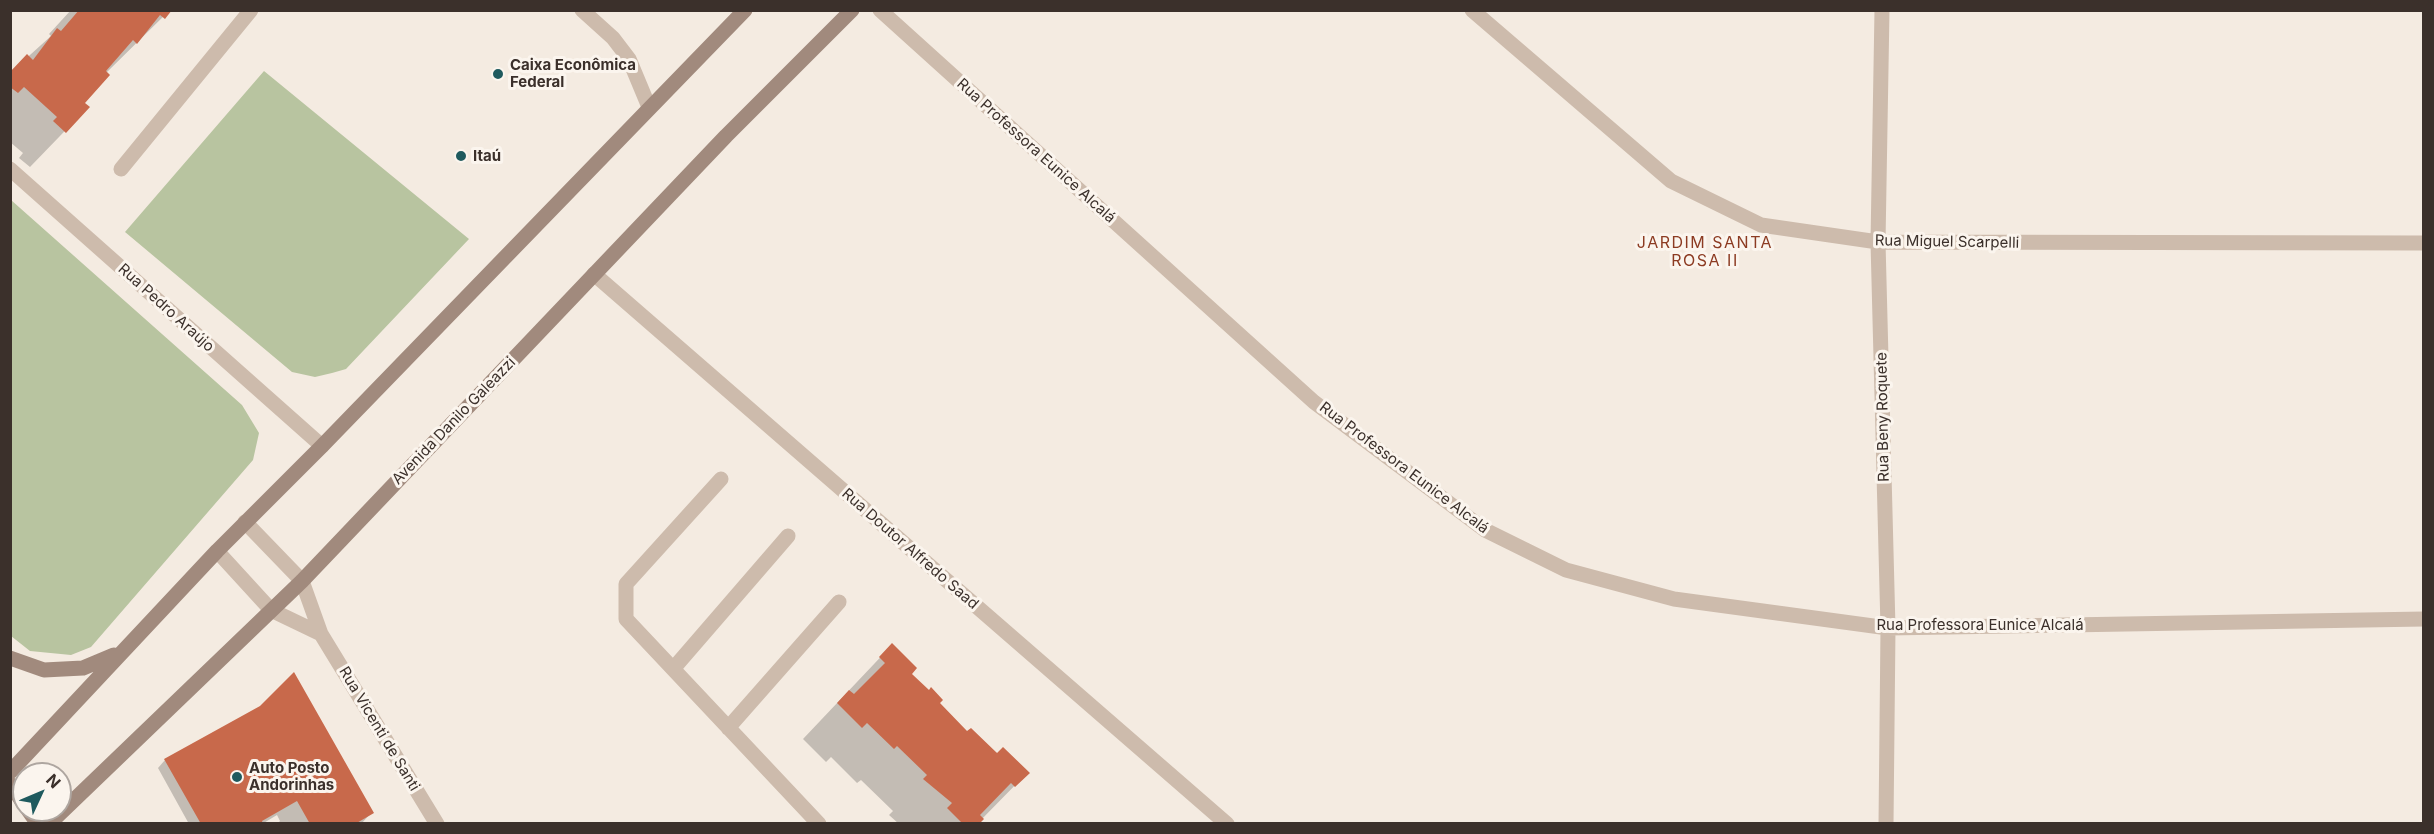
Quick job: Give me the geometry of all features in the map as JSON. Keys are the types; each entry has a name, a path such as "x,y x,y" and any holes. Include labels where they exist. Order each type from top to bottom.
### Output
{"main road":[{"path":"10,772 217,551 322,446 744,10"},
{"name":"Avenida Danilo Galeazzi","path":"49,824 302,581 726,136 852,10"},
{"path":"10,658 44,670 83,668 120,652"}],"street":[{"path":"120,169 251,10"},
{"path":"582,10 613,38 629,59 649,107"},
{"name":"Rua Professora Eunice Alcalá","path":"880,10 1314,402 1485,530 1566,570 1674,599 1888,628 2424,619"},
{"name":"Rua Miguel Scarpelli","path":"1472,10 1671,181 1761,225 1878,242 2424,243"},
{"name":"Rua Beny Roquete","path":"1882,10 1878,242 1888,628 1886,824"},
{"name":"Rua Pedro Araújo","path":"10,169 322,446"},
{"name":"Rua Doutor Alfredo Saad","path":"594,274 1227,824"},
{"path":"721,480 626,584 626,619 819,824"},
{"name":"Rua Vicenti de Santi","path":"245,522 302,581 321,634 437,824"},
{"path":"673,669 788,536"},
{"path":"217,551 271,610 321,634"},
{"path":"728,728 839,602"}],"green space":[{"path":"264,71 469,239 346,369 315,377 292,372 125,232"},
{"path":"11,200 242,405 259,433 253,460 91,647 71,655 30,651 11,636"}],"building":[{"path":"79,10 172,10 165,19 160,15 137,44 133,40 106,71 110,75 85,103 90,107 66,133 53,121 57,117 24,87 18,93 10,87 10,72 27,54 33,60 57,28 61,31"},
{"path":"892,643 917,668 912,674 929,690 931,687 943,700 940,703 967,731 971,728 997,753 1003,747 1030,773 1015,787 1011,783 980,815 984,819 979,824 963,824 947,808 952,803 923,779 927,775 897,746 894,749 867,723 862,728 837,703 849,690 854,694 885,663 879,657"},
{"path":"294,672 374,813 355,824 310,824 297,801 262,821 263,824 201,824 164,759 260,706"}],"place":[{"name":"Caixa Econômica Federal","path":"498,74"},
{"name":"Itaú","path":"461,156"},
{"name":"Auto Posto Andorinhas","path":"237,777"}],"district":[{"name":"JARDIM SANTA ROSA II","path":"1705,252"}]}
